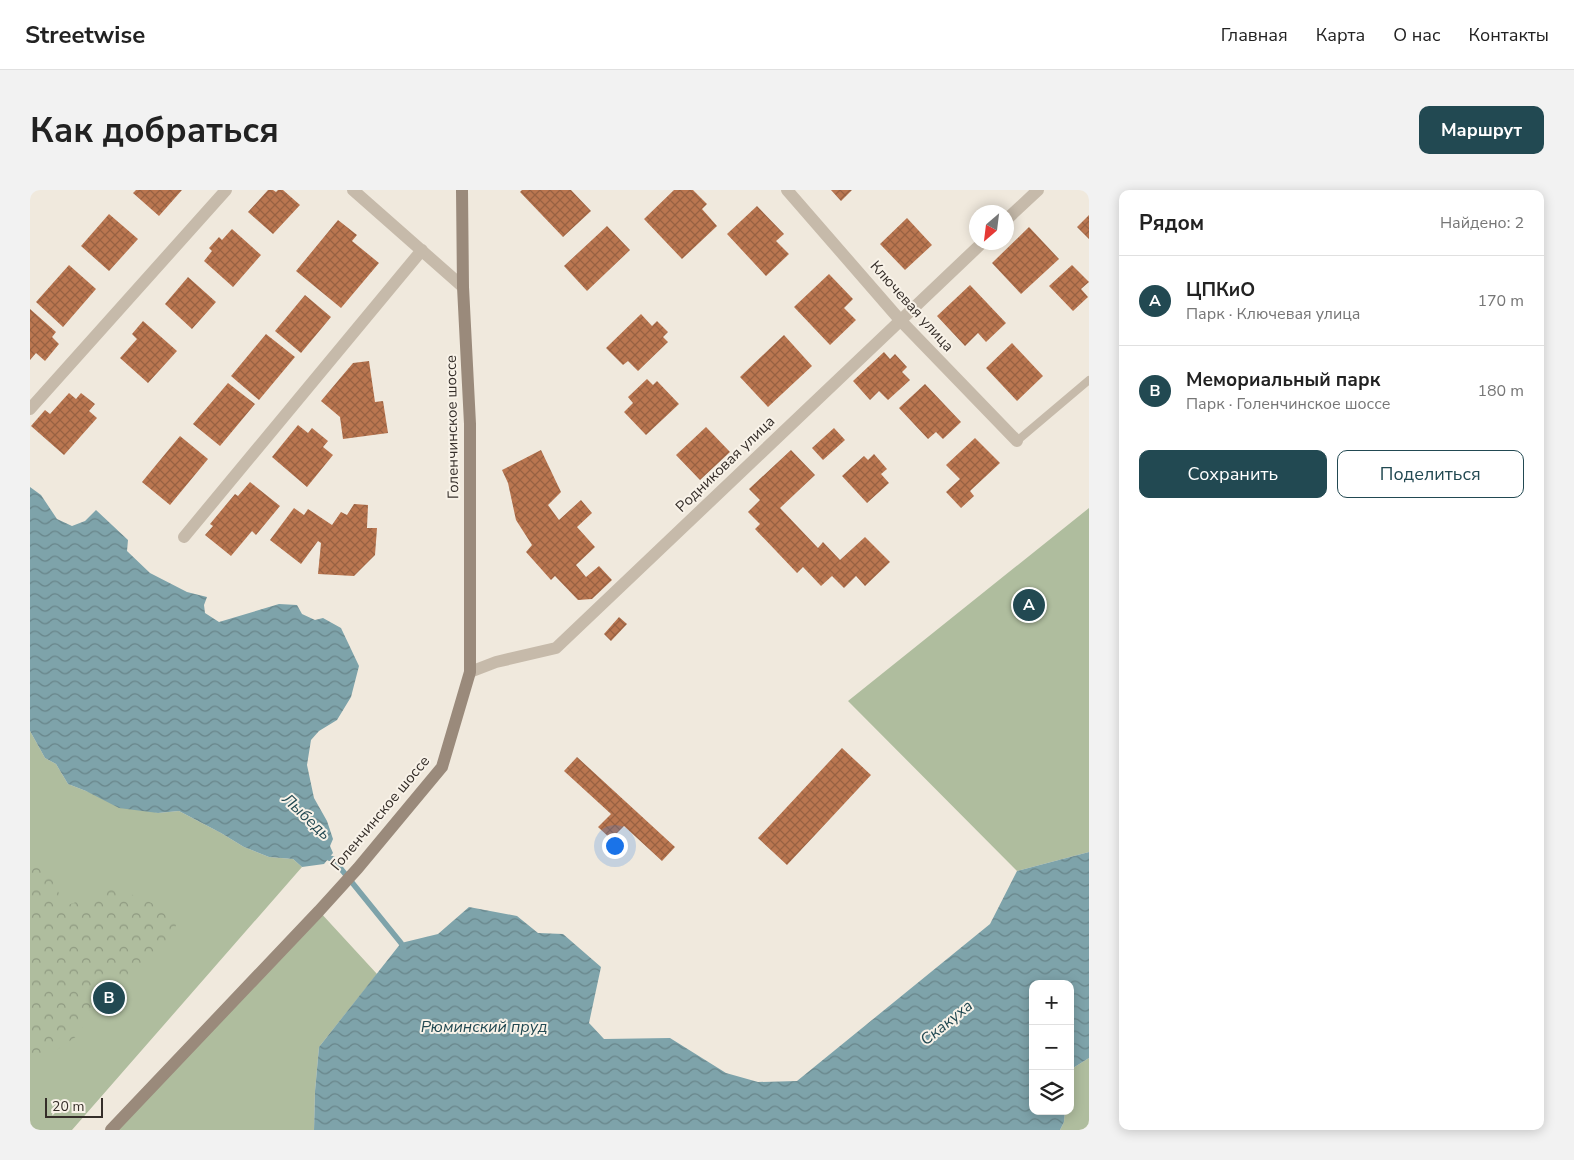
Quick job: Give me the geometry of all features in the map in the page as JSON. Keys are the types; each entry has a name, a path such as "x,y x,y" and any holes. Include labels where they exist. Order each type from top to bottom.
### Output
{"street":[{"path":"30,409 226,190"},
{"path":"353,190 463,287"},
{"name":"Голенчинское шоссе","path":"110,1130 319,911 358,868 442,767 470,672 470,424 463,287 462,190"},
{"name":"Ключевая улица","path":"787,190 900,320 1017,441"},
{"path":"1014,212 1038,190"},
{"path":"184,537 422,250"},
{"name":"Родниковая улица","path":"470,672 496,662 556,648 974,250"}],"lane":[{"path":"1017,441 1089,380"}],"green space":[{"path":"1089,508 1089,852 1017,871 848,701"},
{"path":"30,731 45,758 56,764 68,784 158,813 179,811 244,847 269,857 293,859 302,867 72,1130 30,1130"},
{"path":"30,860 47,868 65,906 116,888 159,906 176,925 170,948 97,1002 77,1036 30,1068"},
{"path":"319,911 377,974 319,1047 314,1130 111,1130"},
{"path":"1089,1058 1089,1130 1060,1130 1065,1115 1074,1115 1074,1067"}],"water":[{"path":"30,487 41,495 57,519 72,526 85,521 96,510 128,540 127,551 150,573 187,592 207,597 204,605 205,613 219,622 279,604 297,605 302,614 315,620 323,618 341,628 359,666 351,697 337,720 319,731 311,740 307,765 314,798 327,821 333,839 330,846 333,853 324,864 302,867 293,859 269,857 244,847 179,811 158,813 119,808 68,784 56,764 45,758 30,731"},
{"name":"Рюминский пруд","path":"1089,852 1089,1058 1074,1067 1074,980 1029,980 1029,1115 1065,1115 1060,1130 314,1130 319,1047 401,943 438,934 469,907 517,916 538,933 563,934 601,967 589,1023 604,1039 670,1038 726,1073 758,1082 797,1081 990,924 1017,871"}],"building":[{"path":"136,190 182,190 159,216 133,193"},
{"path":"268,190 276,192 283,190 300,205 273,234 248,212"},
{"path":"522,190 571,190 591,211 563,237 520,192"},
{"path":"674,190 693,190 707,204 702,209 717,226 682,259 644,219"},
{"path":"831,190 852,190 841,201"},
{"path":"757,206 784,234 776,241 789,254 766,276 727,234"},
{"path":"109,214 138,239 109,271 81,246"},
{"path":"1089,215 1089,239 1077,227"},
{"path":"907,218 932,245 905,270 880,244"},
{"path":"338,220 357,235 352,241 379,263 341,308 296,271"},
{"path":"607,226 630,250 587,291 564,266"},
{"path":"1029,227 1059,259 1021,294 992,263 1005,250 1014,250 1014,242"},
{"path":"232,229 261,255 233,287 204,261 212,251 209,248 219,237 222,240"},
{"path":"69,265 96,289 63,327 36,302"},
{"path":"1072,265 1089,282 1081,289 1088,297 1073,311 1049,286"},
{"path":"829,274 853,299 844,308 856,320 830,345 794,307"},
{"path":"188,277 216,302 192,329 165,304"},
{"path":"970,285 1006,323 986,342 978,333 965,346 937,316"},
{"path":"305,295 331,317 301,353 275,331"},
{"path":"30,309 56,332 52,337 59,344 45,361 36,353 30,360"},
{"path":"641,314 652,326 657,321 668,332 663,337 668,342 638,371 628,361 623,365 606,348"},
{"path":"143,321 177,351 148,383 120,358 137,339 132,334"},
{"path":"266,334 295,357 259,400 231,376"},
{"path":"784,335 812,366 768,407 740,377"},
{"path":"1012,343 1043,376 1017,401 986,368"},
{"path":"884,352 890,359 895,354 907,367 902,372 910,380 888,400 879,391 870,400 853,381"},
{"path":"369,361 375,402 383,401 388,433 343,439 340,417 321,401 353,363"},
{"path":"647,379 653,385 657,381 679,404 646,435 624,412 633,403 628,397"},
{"path":"228,383 255,404 220,446 193,424"},
{"path":"925,384 961,422 943,439 936,432 928,439 899,408"},
{"path":"69,393 76,399 81,393 95,404 89,411 97,418 64,455 31,426 45,410 50,414"},
{"path":"298,425 308,433 312,428 328,441 323,447 333,455 307,487 272,457"},
{"path":"706,427 730,452 700,480 676,455"},
{"path":"834,428 845,440 823,460 812,448"},
{"path":"180,436 208,459 170,505 142,482"},
{"path":"975,438 1000,463 970,491 974,496 961,508 946,492 960,479 946,465"},
{"path":"541,450 561,492 548,505 559,520 581,500 592,513 577,527 595,547 576,565 586,577 599,566 612,580 592,599 578,600 555,576 551,580 526,552 532,545 516,520 508,483 502,470"},
{"path":"791,450 815,475 780,508 818,548 823,542 840,560 865,537 890,562 865,586 856,576 844,588 832,576 821,586 803,567 797,573 755,529 760,524 748,512 760,500 749,489"},
{"path":"874,454 887,469 881,474 889,483 867,503 842,476 864,456 868,460"},
{"path":"250,482 280,506 256,535 252,531 231,556 205,535 213,526 210,524 235,494 238,496"},
{"path":"354,504 368,505 367,528 377,528 375,555 354,576 318,574 321,543 318,541 301,564 270,540 294,508 304,515 308,509 332,525 341,512 347,515"},
{"path":"619,617 627,624 611,641 604,634"},
{"path":"842,748 871,775 787,865 758,838"},
{"path":"577,757 675,847 662,861 624,826 611,839 598,827 611,814 564,771"}],"waterway":[{"name":"Лыбедь","path":"324,854 333,859 401,943 404,950"}],"place":[{"name":"ЦПКиО","path":"1029,605"},
{"name":"Мемориальный парк","path":"109,998"}],"water label":[{"name":"Скакуха","path":"946,1022"}]}
